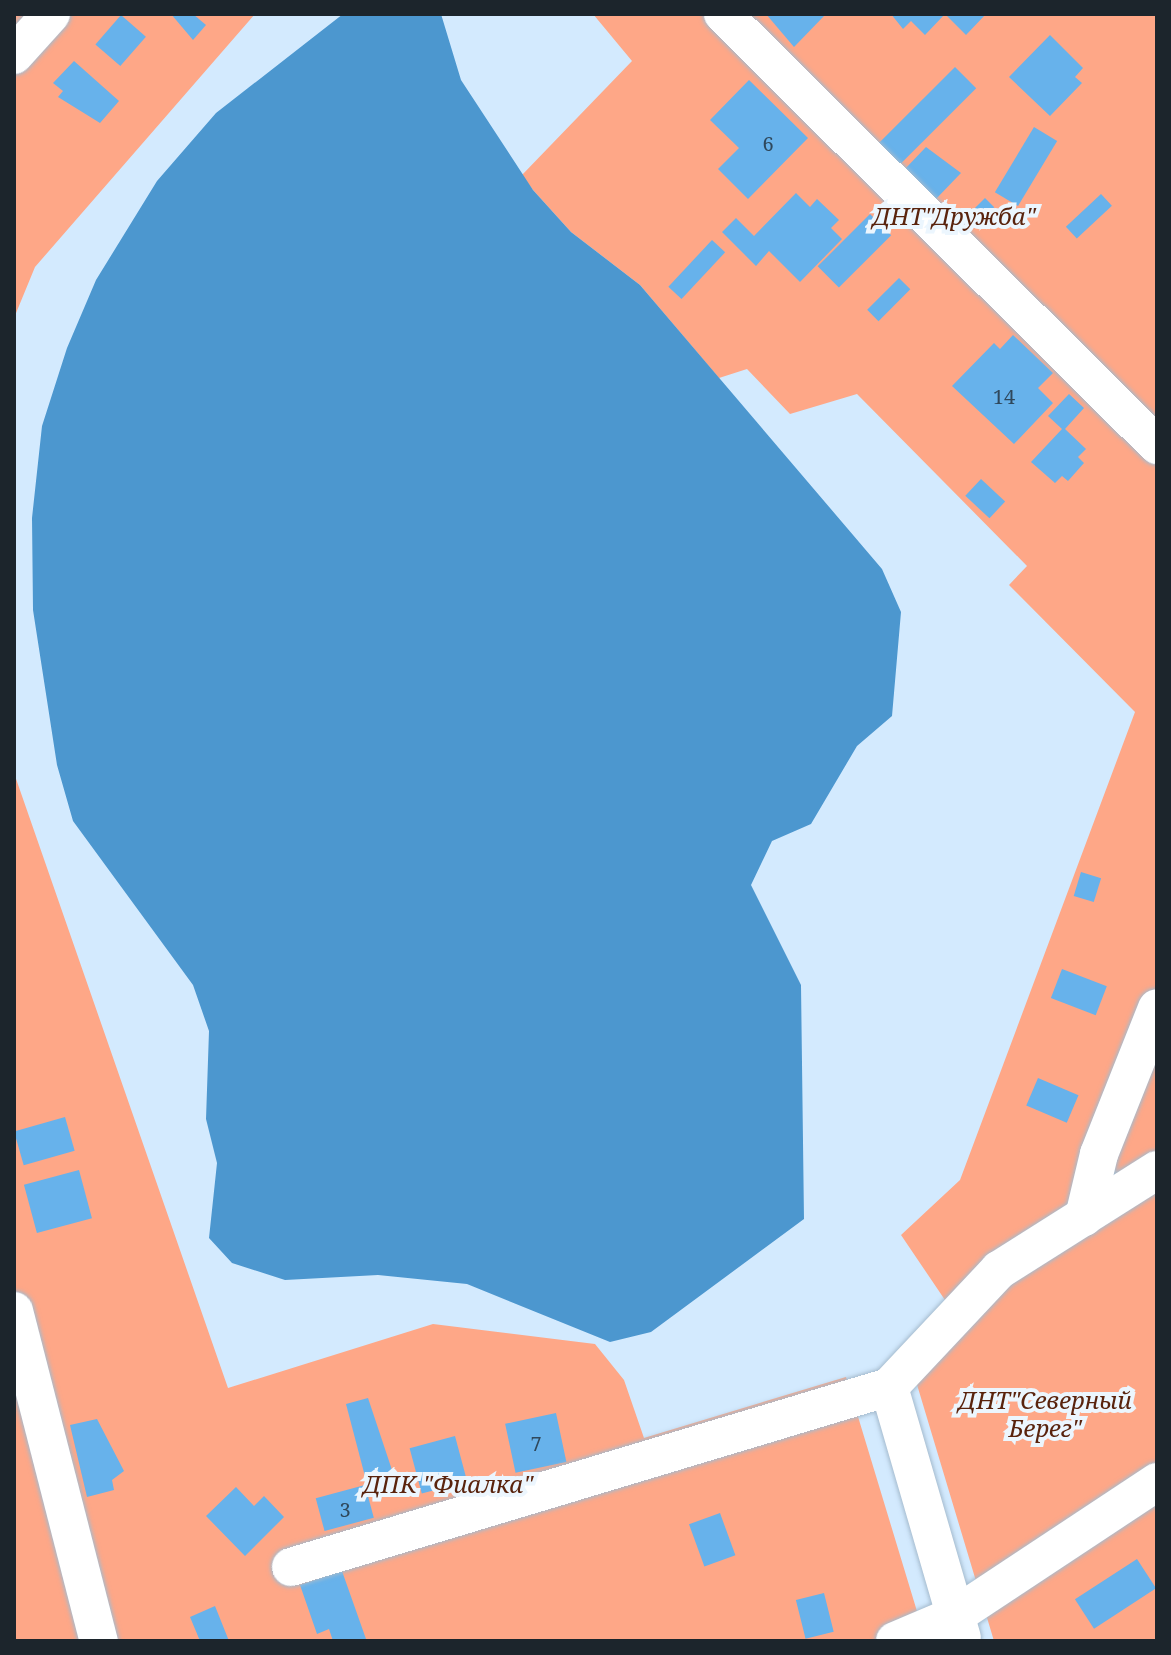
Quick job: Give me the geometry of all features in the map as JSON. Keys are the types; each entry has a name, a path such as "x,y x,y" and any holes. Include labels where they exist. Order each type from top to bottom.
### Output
{"street":[{"path":"14,55 51,14"},
{"path":"723,14 1157,445"},
{"path":"1084,1217 1099,1154 1157,1008"},
{"path":"291,1567 889,1387 975,1290 1157,1170"},
{"path":"14,1311 99,1641"},
{"path":"889,1387 959,1628"},
{"path":"895,1641 959,1628 1157,1482"}],"green space":[{"path":"14,14 255,14 35,267 14,318"},
{"name":"ДНТ\"Дружба\"","path":"593,14 1157,14 1157,1641 994,1641 915,1378 966,1331 901,1235 960,1180 1135,712 1009,585 1027,566 857,394 790,414 747,369 719,378 640,285 571,232 533,190 522,175 632,61"},
{"name":"ДПК \"Фиалка\"","path":"14,773 228,1388 433,1324 595,1344 624,1380 644,1438 846,1377 926,1641 14,1641"}],"water":[{"path":"343,14 441,14 461,80 533,190 571,232 640,285 882,569 901,612 892,716 857,746 811,824 772,841 751,885 801,985 804,1219 651,1332 610,1342 467,1284 378,1275 285,1280 232,1263 209,1238 217,1163 206,1119 209,1031 193,985 73,821 57,765 33,610 32,518 42,426 67,348 96,280 157,181 216,113"}],"building":[{"path":"171,14 193,14 206,25 193,40"},
{"path":"766,14 826,14 794,47"},
{"path":"891,14 945,14 925,35 911,21 903,29"},
{"path":"945,14 986,14 966,35"},
{"path":"121,15 146,37 120,66 95,44"},
{"path":"1050,35 1083,68 1075,77 1082,83 1050,116 1009,77"},
{"path":"74,61 119,101 100,123 58,97 63,91 53,83"},
{"path":"955,67 976,88 899,165 878,144"},
{"path":"749,80 808,138 748,199 718,169 739,148 710,120"},
{"path":"1034,127 1057,141 1018,206 995,192"},
{"path":"926,147 961,173 935,200 904,170"},
{"path":"796,193 810,207 817,199 839,220 831,228 842,239 800,282 769,251 756,266 722,232 736,218 754,236"},
{"path":"1101,194 1112,206 1077,238 1066,227"},
{"path":"985,198 994,207 971,231 962,221"},
{"path":"870,214 891,235 839,288 818,266"},
{"path":"712,240 725,252 682,299 668,287"},
{"path":"899,278 910,289 878,321 867,310"},
{"path":"1013,335 1053,373 1038,388 1053,403 1014,444 952,386 994,343 1000,349"},
{"path":"1069,394 1084,408 1065,429 1086,449 1078,457 1084,463 1068,481 1062,476 1055,483 1031,462 1062,429 1048,416"},
{"path":"981,479 1005,502 989,518 965,496"},
{"path":"1081,872 1101,878 1094,902 1074,896"},
{"path":"1062,969 1107,986 1096,1015 1051,998"},
{"path":"1038,1078 1079,1095 1067,1123 1026,1106"},
{"path":"65,1117 75,1151 24,1165 14,1132"},
{"path":"79,1170 92,1218 37,1233 24,1185"},
{"path":"368,1398 394,1476 367,1484 346,1404"},
{"path":"556,1413 566,1462 516,1473 505,1424"},
{"path":"97,1419 124,1471 112,1480 114,1490 87,1497 70,1425"},
{"path":"455,1436 467,1481 422,1494 410,1448"},
{"path":"365,1485 374,1518 325,1531 316,1498"},
{"path":"236,1487 254,1506 264,1496 284,1517 245,1556 206,1516"},
{"path":"720,1513 735,1555 704,1567 689,1524"},
{"path":"1137,1559 1156,1588 1094,1629 1075,1599"},
{"path":"342,1571 366,1639 360,1641 333,1641 329,1629 317,1634 300,1585"},
{"path":"824,1593 834,1632 806,1639 796,1600"},
{"path":"215,1606 229,1641 200,1641 190,1617"}],"park label":[{"name":"ДНТ\"Северный Берег\"","path":"1045,1414"}]}
